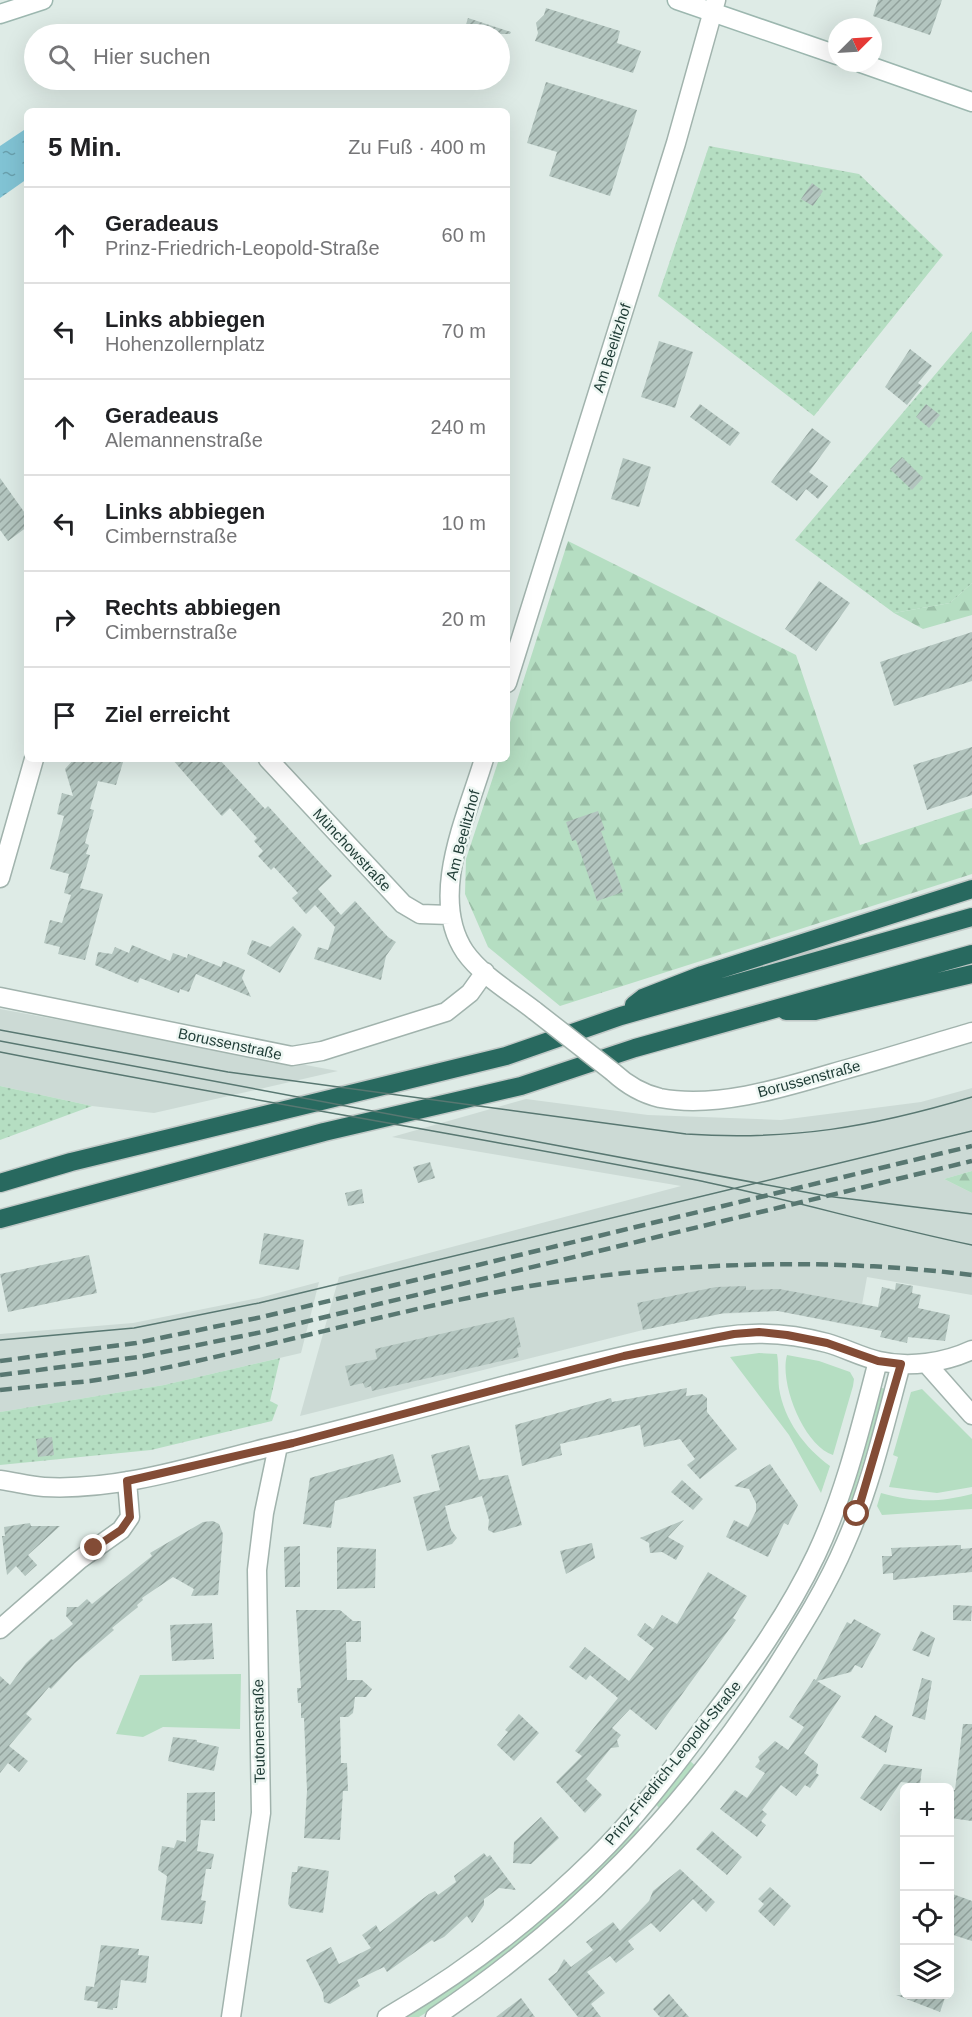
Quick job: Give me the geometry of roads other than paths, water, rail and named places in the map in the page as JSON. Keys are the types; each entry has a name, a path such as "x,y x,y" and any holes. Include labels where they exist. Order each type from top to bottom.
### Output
{"highway":[{"path":"621,1016 643,998 702,975 972,889"},
{"path":"0,1183 71,1162 506,1056 621,1016 972,916"},
{"path":"0,1219 324,1131 520,1086 635,1048 761,1011 972,954"},
{"path":"761,1011 815,1011 972,974"}],"street":[{"path":"0,14 43,0"},
{"path":"677,0 714,6 828,51"},
{"name":"Am Beelitzhof","path":"510,673 672,154 714,6"},
{"path":"882,70 972,102"},
{"path":"0,878 33,762"},
{"name":"Münchowstraße","path":"271,762 403,904 420,914 450,915"},
{"name":"Am Beelitzhof","path":"483,762 455,857 448,900 456,934 466,953 485,972"},
{"name":"Borussenstraße","path":"0,997 292,1056 322,1051 446,1012 470,993 485,972 628,1085 659,1098 690,1101 775,1090 972,1032"},
{"path":"0,1480 43,1487 127,1481 278,1446 624,1356 734,1334 759,1332 787,1335 827,1343 878,1361 901,1364 926,1363 958,1356 972,1350"},
{"name":"Prinz-Friedrich-Leopold-Straße","path":"387,2017 459,1971 506,1936 597,1857 684,1754 741,1680 800,1587 826,1533 860,1428 878,1361"},
{"path":"926,1363 972,1415"},
{"name":"Prinz-Friedrich-Leopold-Straße","path":"435,2017 521,1955 612,1875 711,1762 803,1625 837,1561 854,1524 901,1364"},
{"name":"Teutonenstraße","path":"231,2017 261,1813 258,1570 267,1496 278,1446"},
{"path":"0,1629 78,1560 121,1530 130,1517 127,1481"}],"water":[{"path":"24,130 24,181 0,198 0,146"}],"tram line":[{"path":"0,1030 228,1072 686,1134 761,1135 831,1129 865,1124 972,1097"},
{"path":"0,1041 826,1196 972,1214"},
{"path":"0,1052 686,1178 972,1245"},
{"path":"0,1340 134,1328 259,1303 972,1131"}],"railway":[{"path":"0,1361 136,1343 262,1317 972,1146"},
{"path":"0,1375 139,1357 267,1331 972,1161"},
{"path":"0,1390 90,1381 140,1373 481,1295 585,1278 695,1267 806,1264 917,1269 972,1275"}]}
